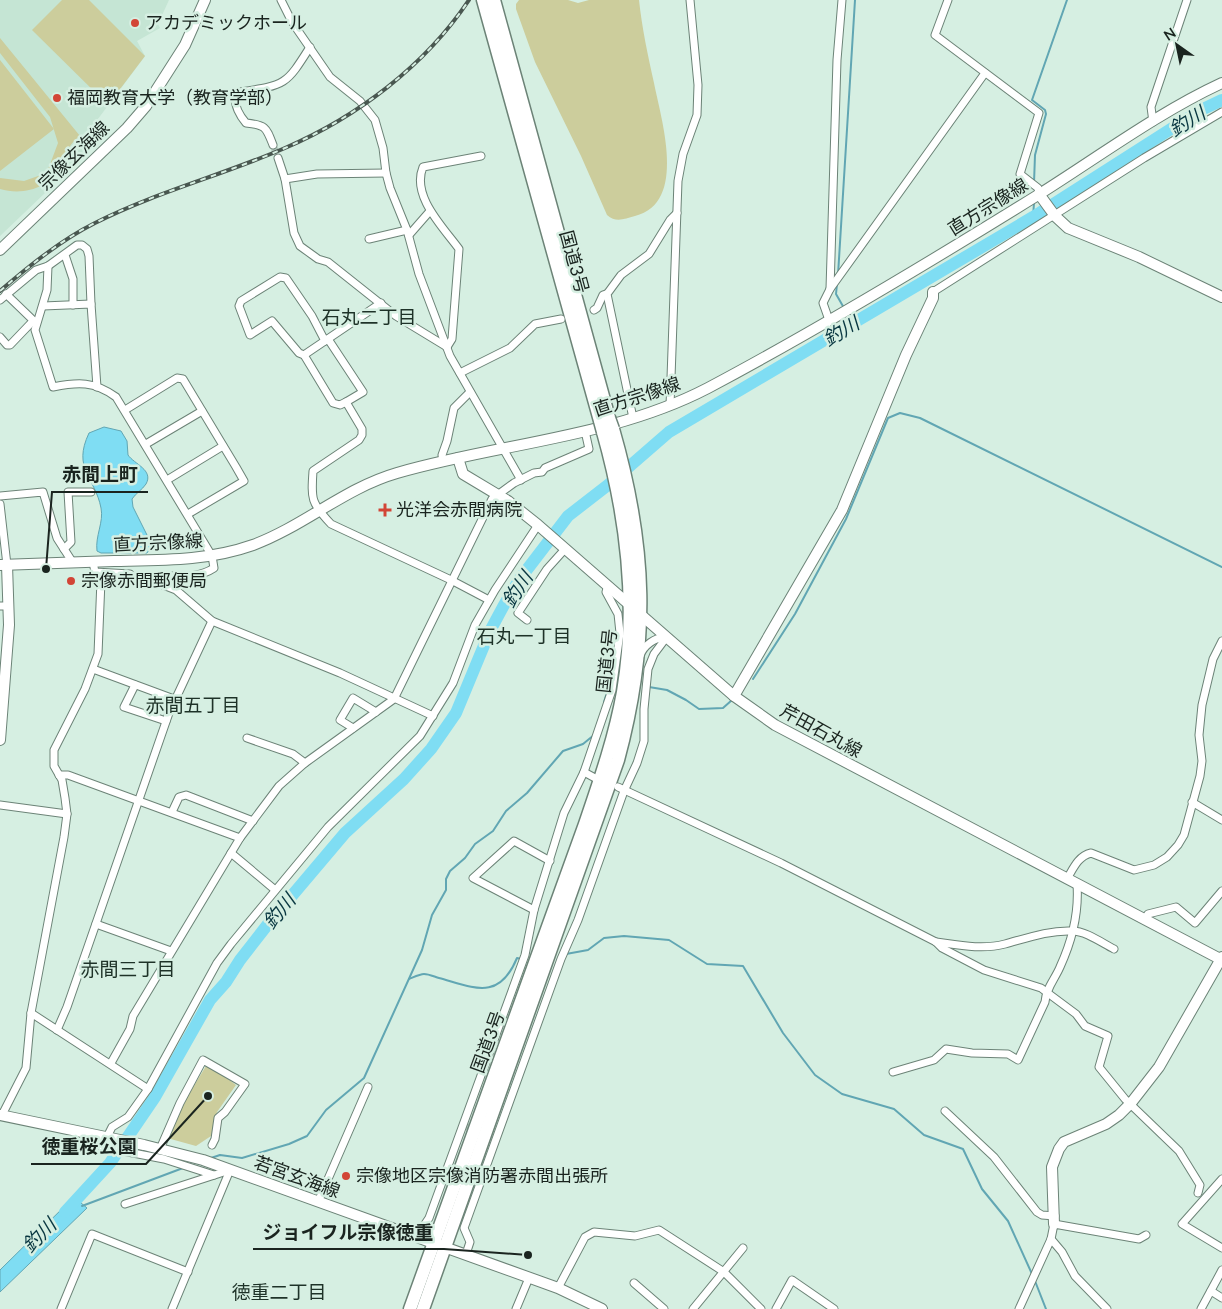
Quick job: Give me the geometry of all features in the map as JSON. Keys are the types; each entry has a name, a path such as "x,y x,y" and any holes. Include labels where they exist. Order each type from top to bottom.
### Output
{"highway":[{"name":"国道3号","path":"410,1309 439,1244 547,945 618,760 634,693 638,660 641,578 623,488 487,2"},
{"name":"国道3号","path":"547,945 604,768 623,690 630,605 623,488"},
{"name":"国道3号","path":"423,1309 439,1244"}],"main road":[{"name":"宗像玄海線","path":"0,250 127,128 146,106 185,45 205,0"},
{"name":"直方宗像線","path":"4,565 183,560 212,556 267,539 359,487 376,480 458,458 585,431 670,406 710,387 890,286 1040,195 1153,122 1222,83"},
{"path":"1040,195 1054,215 1068,228 1139,257 1222,297"},
{"path":"734,696 842,510 902,364 933,298 933,292"},
{"name":"芹田石丸線","path":"458,458 463,474 496,494 539,526 734,696 775,725 1221,959"},
{"path":"0,740 9,625 4,606 4,565"},
{"path":"1055,1220 1052,1167 1059,1149 1064,1142 1106,1124 1131,1103 1169,1050 1221,959"},
{"name":"若宮玄海線","path":"1,1115 142,1150 160,1149 227,1169 558,1288 602,1309"}],"street":[{"path":"281,0 286,12 330,77 360,101 375,120 383,148 386,173 408,233 419,274 447,347 470,392 521,480"},
{"path":"670,406 678,181 683,154 697,115 698,85 690,0"},
{"path":"830,289 837,60 842,0"},
{"path":"948,0 935,34 1039,113 1020,174 1038,188 1040,195"},
{"path":"1153,122 1151,108 1186,0"},
{"path":"273,145 266,128 260,124 246,123 241,117 234,100 235,95 240,92 280,85 287,80 310,47"},
{"path":"829,320 823,303 830,289 985,73"},
{"path":"933,292 1144,158 1222,112"},
{"path":"447,347 452,339 459,249 425,203 420,172 423,167 480,156"},
{"path":"278,158 285,179 294,233 300,246 318,259 328,262 381,304 447,347"},
{"path":"285,179 317,174 386,173"},
{"path":"369,238 408,233 430,211"},
{"path":"594,310 597,308 602,295 607,294 621,275 653,250 670,220 677,213"},
{"path":"0,300 36,270 48,266 77,245 82,245 87,249 97,387"},
{"path":"65,254 72,279 73,305"},
{"path":"0,337 8,346 34,322 43,306 47,290 48,266"},
{"path":"280,277 286,278 326,340 363,392 340,405 333,403 304,355 299,352 272,322 250,335 239,306 241,301 280,277"},
{"path":"6,294 34,322 53,387 76,382 97,387 116,397 212,556 214,568 208,572 188,577 163,576 158,583"},
{"path":"607,294 633,418"},
{"path":"43,306 91,304"},
{"path":"304,355 381,304"},
{"path":"460,373 510,348 535,324 560,319"},
{"path":"125,410 177,378 183,379 244,481 188,514"},
{"path":"443,462 442,454 447,441 454,408 470,392"},
{"path":"346,402 362,429 362,435 359,440 313,471 311,495 319,511 331,524 452,580 489,600"},
{"path":"146,444 202,411"},
{"path":"111,1063 130,1028 133,1016 171,951 240,838 279,786 305,764 394,699 492,498 521,480 589,449 585,431"},
{"path":"167,480 223,446"},
{"path":"0,496 43,492 50,522 73,563"},
{"path":"64,549 71,542 68,492 91,492"},
{"path":"0,504 4,565"},
{"path":"107,1141 112,1127 128,1117 148,1090 217,963 274,889 328,827 420,736 453,683 475,625 489,600 539,526"},
{"path":"526,620 518,613 547,569 565,548"},
{"path":"93,562 95,572 130,574 134,580"},
{"path":"1,1115 26,1068 32,1013 66,814 62,780 54,766 54,750 93,669 98,654 101,580 134,580 158,583 176,590 212,621 340,673 433,716"},
{"path":"417,1236 429,1218 525,955 534,910 564,813 584,772 612,690 620,633 618,614 606,592 608,585"},
{"path":"57,1030 174,699 212,621"},
{"path":"638,660 642,650 653,641 662,637 666,638"},
{"path":"466,1254 470,1242 464,1228 621,789 637,763 644,741 644,709 648,669 654,654 666,638"},
{"path":"1067,879 1076,863 1086,854 1091,853 1134,870 1154,865 1167,857 1178,845 1184,835 1200,776 1202,761 1200,735 1202,706 1212,659 1222,641"},
{"path":"93,669 174,699"},
{"path":"135,685 124,707 166,721"},
{"path":"353,728 340,720 353,698 376,712"},
{"path":"246,738 293,754 305,764"},
{"path":"584,772 595,778"},
{"path":"59,774 68,775 139,800 240,838"},
{"path":"621,789 781,864 936,942 968,947 1004,945 1032,935 1073,931 1114,949"},
{"path":"172,812 179,797 186,795 253,821"},
{"path":"1192,802 1222,820"},
{"path":"0,805 66,814"},
{"path":"534,910 473,878 514,841 550,861"},
{"path":"231,853 274,889"},
{"path":"893,1072 934,1060 946,1049 972,1053 1008,1054 1018,1060 1045,1002 1046,993 1060,968 1073,931 1078,899 1077,884"},
{"path":"1144,920 1148,914 1176,907 1195,923 1222,891"},
{"path":"96,924 171,951"},
{"path":"936,942 942,948 984,970 1041,988 1076,1014 1085,1026 1108,1036 1099,1067 1178,1151 1200,1185 1198,1193"},
{"path":"32,1013 111,1063 148,1090"},
{"path":"160,1149 180,1102 203,1060 245,1084 225,1112 218,1118 215,1139 212,1145"},
{"path":"318,1202 368,1087"},
{"path":"945,1111 994,1157 1037,1212 1055,1220 1139,1239 1146,1235"},
{"path":"142,1150 169,1161 214,1174"},
{"path":"125,1204 227,1169"},
{"path":"172,1309 227,1169"},
{"path":"1222,1179 1179,1222 1222,1248"},
{"path":"1019,1309 1051,1239 1055,1220"},
{"path":"558,1288 585,1237 594,1232 635,1236 659,1230 724,1272 762,1309"},
{"path":"61,1309 92,1234 188,1272"},
{"path":"1051,1239 1062,1252 1075,1276 1107,1309"},
{"path":"693,1309 743,1248"},
{"path":"1200,1309 1222,1270"},
{"path":"516,1309 529,1278"},
{"path":"776,1309 792,1280 834,1309"},
{"path":"634,1283 664,1309"},
{"path":"1211,1291 1222,1298"}],"shaded area":[{"name":"福岡教育大学（教育学部）","path":"0,0 169,0 158,24 160,28 137,41 145,56 83,139 91,149 0,236"}],"green space":[{"path":"62,0 89,0 145,56 108,105 32,30"},
{"path":"519,0 568,0 578,3 589,0 639,0 645,42 665,137 667,158 666,178 661,195 651,208 624,219 617,220 607,215 581,156 535,62 516,9 516,4"},
{"path":"0,38 80,136 69,147 57,174 43,185 27,191 0,189 0,178 24,181 41,175 49,167 58,143 50,117 0,53"},
{"path":"0,60 54,129 0,171"},
{"path":"206,1066 211,1066 236,1085 217,1112 211,1136 196,1146 167,1138 181,1107"}],"water":[{"path":"104,427 121,431 127,441 128,455 147,475 146,484 132,499 133,507 152,545 147,553 101,553 97,551 102,513 98,497 86,472 83,456 84,445 89,433"},
{"path":"74,1197 87,1208 0,1292 0,1270"}],"waterway":[{"path":"838,275 855,0"},
{"path":"1034,183 1035,155 1046,114 1045,110 1032,100 1067,0"},
{"name":"釣川","path":"65,1212 110,1163 155,1097 210,1000 226,982 240,960 268,924 345,833 404,779 431,749 456,713 490,631 504,605 519,580 568,516 608,485 669,432 1033,217 1199,111 1222,100"},
{"path":"1033,217 1034,203"},
{"path":"837,284 836,294 844,308"},
{"path":"847,314 852,324"},
{"path":"753,679 795,614 846,519 888,418 900,413 920,418 1222,567"},
{"path":"604,702 610,683"},
{"path":"649,687 667,690 699,709 723,708 732,700"},
{"path":"211,1158 220,1155 242,1158 289,1144 307,1136 326,1110 364,1078 422,950 432,915 446,890 446,879 450,871 465,858 475,844 493,831 506,811 527,793 563,751 583,744 594,735"},
{"path":"566,954 588,950 604,938 624,936 669,940 707,964 743,966 783,1033 815,1075 842,1094 894,1109 924,1135 963,1149 982,1189 1008,1221 1032,1274"},
{"path":"409,979 426,974 464,985 485,988 494,986 502,981 510,972 517,958 521,959"},
{"path":"82,1206 183,1168"},
{"path":"1035,1281 1046,1309"}],"tunnel":[{"path":"273,145 278,158"},
{"path":"463,1125 497,1138"}],"railway":[{"path":"0,291 58,245 95,223 142,202 285,148 338,121 388,87 410,68 432,47 469,0"}],"place":[{"name":"アカデミックホール","path":"135,23"},
{"name":"福岡教育大学（教育学部）","path":"57,98"},
{"name":"光洋会赤間病院","path":"385,510"},
{"name":"赤間上町","path":"46,569"},
{"name":"宗像赤間郵便局","path":"71,581"},
{"name":"徳重桜公園","path":"208,1096"},
{"name":"宗像地区宗像消防署赤間出張所","path":"346,1176"},
{"name":"ジョイフル宗像徳重","path":"528,1255"}],"district":[{"name":"石丸二丁目","path":"369,317"},
{"name":"石丸一丁目","path":"524,636"},
{"name":"赤間五丁目","path":"193,705"},
{"name":"赤間三丁目","path":"128,969"},
{"name":"徳重二丁目","path":"279,1292"}]}
